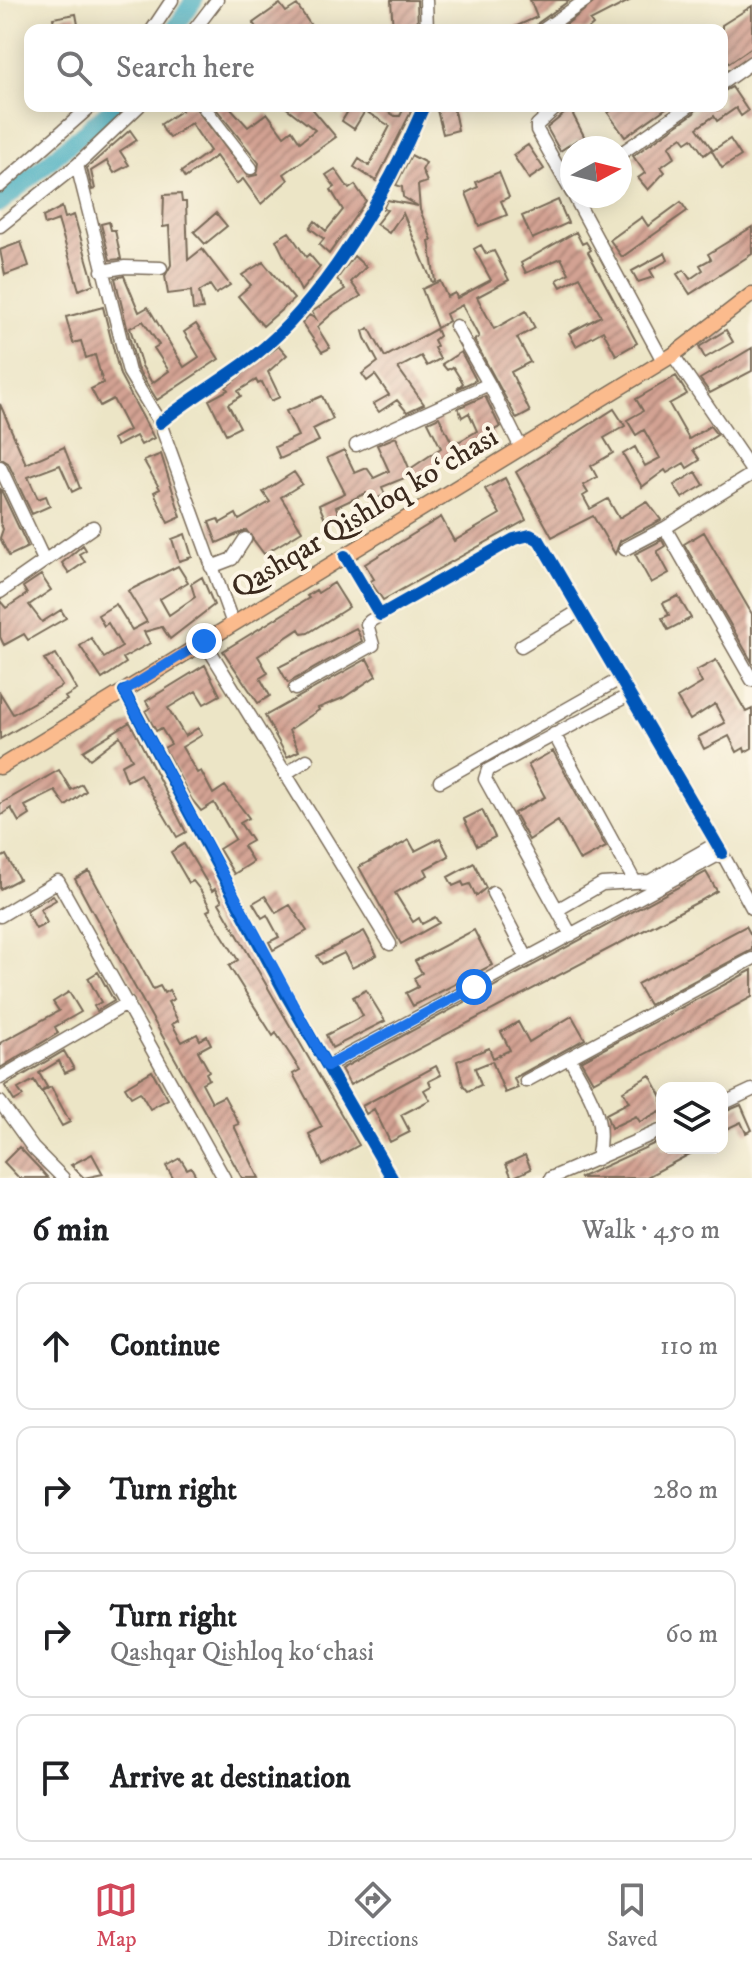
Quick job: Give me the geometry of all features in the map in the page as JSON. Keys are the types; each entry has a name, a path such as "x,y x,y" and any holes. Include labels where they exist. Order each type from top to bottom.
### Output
{"main road":[{"name":"Qashqar Qishloq koʻchasi","path":"0,767 668,358 752,294"}],"street":[{"path":"156,24 172,0"},
{"path":"199,24 217,0"},
{"path":"426,0 427,24"},
{"path":"552,24 586,0"},
{"path":"728,79 752,62"},
{"path":"0,186 84,112"},
{"path":"0,226 77,165 133,112"},
{"path":"208,112 251,168"},
{"path":"160,423 189,398 254,356 312,301 370,209 421,112"},
{"path":"551,112 537,125 537,130 560,170"},
{"path":"632,146 680,112"},
{"path":"77,165 129,372 160,423 233,624"},
{"path":"582,208 668,358 752,472 665,528 625,549"},
{"path":"102,271 125,267 161,268"},
{"path":"456,326 521,448"},
{"path":"356,445 489,384"},
{"path":"0,467 44,560"},
{"path":"0,592 93,527"},
{"path":"665,528 752,680"},
{"path":"295,689 373,645 367,624 380,615 514,539 530,535 539,540 752,908"},
{"path":"211,567 232,559 245,539"},
{"path":"345,556 380,615"},
{"path":"521,646 579,611"},
{"path":"204,641 390,944"},
{"path":"440,781 618,680"},
{"path":"124,691 327,1066 392,1178"},
{"path":"571,935 485,779 488,770 627,696"},
{"path":"554,734 635,882"},
{"path":"285,774 307,760"},
{"path":"327,1066 571,935 719,848"},
{"path":"557,910 602,884 650,881 719,848"},
{"path":"0,916 58,881 224,1178"},
{"path":"493,893 527,958"},
{"path":"526,1081 752,959"},
{"path":"0,1078 128,1003"},
{"path":"570,1059 616,1151"},
{"path":"728,1101 752,1090"},
{"path":"0,1102 33,1148 63,1178"},
{"path":"597,1159 602,1135 598,1113"},
{"path":"551,1178 656,1133"}],"building":[{"path":"391,0 417,0 418,24 393,24"},
{"path":"530,0 570,0 537,24 521,24 537,17"},
{"path":"597,0 631,0 590,21 592,24 567,24"},
{"path":"280,4 286,12 297,5 310,24 254,24"},
{"path":"752,6 752,47 729,63 728,24 724,24"},
{"path":"76,14 78,24 54,24 53,18"},
{"path":"732,87 748,111 741,116 736,108 717,121 714,116 697,128 712,149 704,155 692,138 686,142 682,137 669,146 675,157 661,167 665,172 648,190 638,178 645,173 633,156 695,112 728,112 728,89"},
{"path":"179,112 199,112 248,177 257,175 259,163 219,112 234,112 248,127 267,113 284,136 292,130 300,142 315,130 292,112 315,112 336,137 284,174 288,180 261,204 243,179 236,184 216,156 185,178 181,172 210,151 191,123 170,138 161,124"},
{"path":"347,112 364,112 354,129 342,121"},
{"path":"367,112 389,112 400,116 402,112 411,112 376,181 354,167 359,159 369,166 390,126"},
{"path":"438,112 454,112 458,130 443,134"},
{"path":"566,112 572,112 584,136 560,136 560,151 547,128"},
{"path":"609,112 660,112 626,136"},
{"path":"130,130 137,140 120,151 129,165 114,173 107,161 91,171 95,189 92,190 87,168"},
{"path":"730,139 741,156 722,168 712,151"},
{"path":"528,145 544,169 529,179 513,155"},
{"path":"411,155 426,163 422,170 427,182 418,185 420,210 432,240 429,241 435,281 432,282 403,213 389,233 376,224 387,210 383,209 387,200 418,206 403,197 402,187 396,185"},
{"path":"335,169 349,189 355,185 366,201 329,254 319,245 324,239 310,228 315,221 326,231 343,210 331,190 335,187 326,175"},
{"path":"499,172 509,197 501,201 507,215 479,226 466,193 478,187 476,182"},
{"path":"181,194 182,202 186,202 188,260 202,249 230,285 216,294 210,285 199,292 203,309 193,310 191,291 168,294 165,276 171,265 169,226 163,227 164,195"},
{"path":"558,200 568,223 532,239 522,216"},
{"path":"681,202 687,211 622,257 610,240 642,217 648,226"},
{"path":"62,207 65,218 74,215 94,284 79,290 58,220 45,225 43,217"},
{"path":"216,213 227,226 205,244 194,232"},
{"path":"109,222 111,230 115,230 121,259 110,260 101,224"},
{"path":"752,227 752,254 690,294 677,274 684,270 690,279 703,270 700,265 711,259 708,254"},
{"path":"289,232 306,257 309,254 320,267 301,291 276,240"},
{"path":"576,232 582,244 586,242 591,250 588,252 637,343 616,355 603,331 576,346 569,333 601,316 580,277 561,287 557,280 569,273 561,258 526,273 521,263"},
{"path":"21,242 29,266 5,275 0,250"},
{"path":"481,245 486,254 494,251 509,280 477,297 494,329 526,311 535,328 517,338 530,362 511,372 530,412 517,419 474,340 479,337 462,305 446,314 449,321 437,328 422,289 440,281 447,297 455,293 457,298 491,280 474,249"},
{"path":"665,253 668,260 650,270 654,277 638,282 632,271"},
{"path":"354,256 366,267 351,282 361,296 334,312 317,327 330,348 322,352 302,323 309,315 316,319 312,312 345,289 337,279"},
{"path":"263,262 294,299 263,326 238,296 251,285 242,275"},
{"path":"124,276 139,312 148,307 184,367 199,357 184,332 196,324 219,359 157,400 137,368 115,278","holes":["143,321 159,345 154,348 169,371 152,383 142,366 130,328"]},
{"path":"103,307 120,375 154,438 141,445 136,436 117,446 113,439 129,430 113,399 100,406 91,389 103,383 95,355 86,358 81,341 73,343 66,317"},
{"path":"369,328 385,357 436,329 439,336 434,340 437,346 434,348 440,359 427,366 421,356 398,368 424,404 407,412 397,400 379,412 373,404 389,395 375,375 367,381 362,374 378,362 363,331"},
{"path":"726,330 733,342 705,358 699,347"},
{"path":"279,346 287,355 268,372 280,397 271,401 262,382 258,384 256,380 238,391 241,396 228,404 240,427 226,434 209,400 228,390 226,387"},
{"path":"752,348 752,371 710,393 700,379"},
{"path":"461,352 476,380 457,389 463,383 453,367 447,370 442,364"},
{"path":"676,376 687,394 669,404 689,439 710,426 717,435 693,450 700,460 687,468 684,463 667,473 665,470 642,487 623,454 635,447 645,466 660,458 644,430 636,435 627,420 643,411 636,399"},
{"path":"322,396 333,419 313,429 319,441 280,459 275,447 298,436 286,411"},
{"path":"485,396 500,427 492,431 495,436 415,477 410,469 441,448 428,422 439,417 452,443 460,441 477,431 469,413 462,417 458,408"},
{"path":"0,404 26,464 64,447 80,488 72,492 60,465 28,477 38,499 46,496 50,506 32,514 8,463 0,458"},
{"path":"614,409 625,426 604,438 613,453 591,466 597,477 583,485 588,493 583,496 590,509 608,499 619,518 647,501 661,520 620,541 615,554 593,516 552,537 516,472"},
{"path":"396,437 412,475 382,487 385,495 372,501 366,493 336,507 339,515 326,521 319,505 345,493 327,458 344,450 355,473 367,468 374,478 389,471 377,445"},
{"path":"161,454 181,517 168,523 154,492 160,489 144,461"},
{"path":"294,472 302,484 281,497 302,531 264,554 246,530 217,543 209,522 218,519 220,523 236,514 239,520 270,502 263,492"},
{"path":"696,472 704,485 682,498 674,485"},
{"path":"505,478 526,520 383,600 370,581 374,579 365,564 441,517 454,541 500,514 485,489"},
{"path":"0,488 28,547 9,556 0,538 3,529 0,522"},
{"path":"704,532 752,614 752,662 684,544"},
{"path":"185,534 192,557 179,561 172,539"},
{"path":"662,540 665,546 657,551 669,573 651,583 635,554"},
{"path":"83,545 86,550 79,554 85,562 69,573 62,563"},
{"path":"178,566 188,582 160,599 169,615 195,597 191,584 202,577 214,605 170,639 162,627 144,632 150,643 123,658 126,663 102,679 80,646 91,638 104,658 122,647 108,623 104,626 98,615 116,604 132,630 147,622 128,591"},
{"path":"41,575 51,590 29,605 42,622 61,610 66,618 28,640 24,634 4,645 0,637 0,601 6,608 27,594 23,587"},
{"path":"334,583 349,607 308,633 302,634 299,629 258,656 268,673 260,678 270,696 258,703 223,651 309,598 307,596 316,590 318,593"},
{"path":"678,596 691,618 668,630 662,618 669,615 663,603"},
{"path":"356,628 362,641 288,683 279,667"},
{"path":"56,654 77,690 65,697 67,700 0,739 0,693 13,714 62,686 44,659"},
{"path":"367,659 376,676 343,698 318,708 289,730 299,751 287,757 265,716"},
{"path":"716,660 746,712 752,709 752,748 745,752 744,748 737,752 729,736 704,749 698,737 725,723 715,704 690,720 677,698 702,683 696,671"},
{"path":"205,665 220,695 204,704 196,691 168,708 185,736 198,728 202,735 182,747 197,773 201,771 213,794 225,786 249,818 240,823 252,841 243,846 253,862 234,874 219,849 235,839 214,803 201,811 192,800 164,748 171,744 161,728 156,731 145,711 150,708 146,701"},
{"path":"130,722 186,832 177,837 140,774 127,781 121,765 132,759 120,736 90,759 83,751"},
{"path":"553,751 606,847 580,861 558,821 529,840 514,813 545,797 528,765"},
{"path":"59,770 71,790 82,784 86,791 66,806 55,791 25,806 30,815 19,822 11,808 0,816 0,804"},
{"path":"482,810 495,837 477,846 464,819"},
{"path":"440,838 449,856 425,869 428,875 395,893 413,922 419,918 422,924 435,917 439,923 401,944 359,867 409,840 415,851"},
{"path":"184,844 212,891 215,889 222,901 219,903 359,1145 323,1165 309,1134 322,1127 293,1074 300,1070 276,1033 273,1036 229,966 238,960 207,911 211,909 201,891 193,881 189,883 171,852"},
{"path":"6,855 19,879 0,889 0,858"},
{"path":"474,863 486,888 476,896 470,884 464,886 462,882 453,886 448,877"},
{"path":"89,871 153,989 160,986 164,993 169,990 174,999 168,1002 178,1021 172,1024 182,1042 197,1034 200,1040 207,1036 211,1044 198,1051 209,1071 206,1073 209,1079 202,1083 212,1102 224,1096 239,1124 234,1126 259,1178 242,1178 90,907 75,879"},
{"path":"706,872 717,891 350,1085 341,1069"},
{"path":"53,895 56,900 40,909 47,923 36,929 26,911"},
{"path":"265,896 276,913 290,905 307,931 273,950 269,942 279,937 267,915 262,918 253,903"},
{"path":"746,926 752,937 752,950 649,1005 637,984"},
{"path":"474,930 492,965 413,1006 406,993 418,987 414,978 422,973 415,961"},
{"path":"364,931 377,955 352,968 344,953 322,964 317,956"},
{"path":"752,970 752,997 593,1082 581,1061"},
{"path":"98,972 114,1001 97,1011 94,1006 101,1002 88,978"},
{"path":"366,990 385,1021 332,1048 326,1035 363,1016 353,997"},
{"path":"69,992 81,1012 55,1027 58,1033 0,1068 0,1043 59,1011 53,1002"},
{"path":"572,1016 585,1039 514,1078 518,1088 505,1093 492,1061 475,1068 481,1085 468,1091 463,1085 457,1061 489,1048 493,1058 510,1050 501,1032 518,1022 529,1042"},
{"path":"64,1051 74,1069 65,1073 59,1061 39,1073 47,1087 41,1092 34,1080 18,1089 23,1096 14,1101 5,1086"},
{"path":"436,1066 441,1075 429,1081 431,1086 424,1090 430,1100 401,1115 410,1132 390,1142 374,1109 366,1114 362,1106"},
{"path":"152,1071 168,1099 150,1109 140,1092 131,1097 125,1087"},
{"path":"650,1075 656,1086 656,1113 640,1122 636,1116 611,1128 606,1114 629,1102 623,1091"},
{"path":"51,1087 70,1122 62,1126 42,1092"},
{"path":"741,1105 752,1130 746,1133 741,1122 728,1128 728,1110"},
{"path":"656,1143 656,1154 690,1154 645,1178 579,1178"},
{"path":"19,1147 48,1178 19,1178 4,1162"},
{"path":"92,1154 103,1174 84,1178 71,1165"},
{"path":"525,1155 531,1169 512,1178 506,1164"},
{"path":"180,1158 187,1169 191,1167 197,1178 173,1178 166,1166"}],"waterway":[{"path":"178,24 194,0"},
{"path":"0,203 108,112"}],"cycle path":[{"path":"160,423 254,356 306,305 374,207 421,112"},
{"path":"345,556 380,615 514,539 530,535 539,540 722,853"},
{"path":"124,691 286,995 392,1178"}],"route":[{"path":"204,641 124,691 327,1066 474,987"}]}
